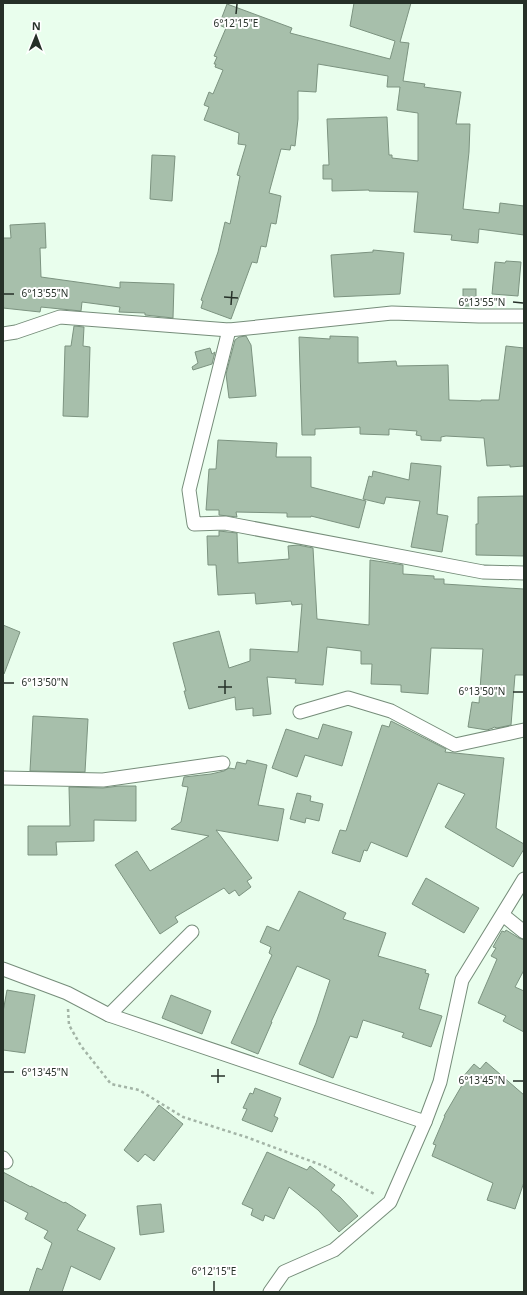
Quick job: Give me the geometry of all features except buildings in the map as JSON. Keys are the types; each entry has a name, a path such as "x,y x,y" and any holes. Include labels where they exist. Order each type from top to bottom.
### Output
{"street":[{"path":"3,334 16,332 60,317 229,330 392,313 524,316"},
{"path":"229,330 189,490 194,524 225,523 483,572 524,573"},
{"path":"300,712 348,698 391,711 455,745 524,730"},
{"path":"3,778 103,780 223,763"},
{"path":"270,1292 284,1272 334,1250 390,1202 426,1122 440,1082 462,980 524,879"},
{"path":"503,915 524,932"},
{"path":"109,1015 192,932"},
{"path":"3,969 67,993 109,1015 426,1122"}],"path":[{"path":"67,993 69,1025 81,1046 111,1084 140,1090 183,1117 324,1166 390,1202"}]}
